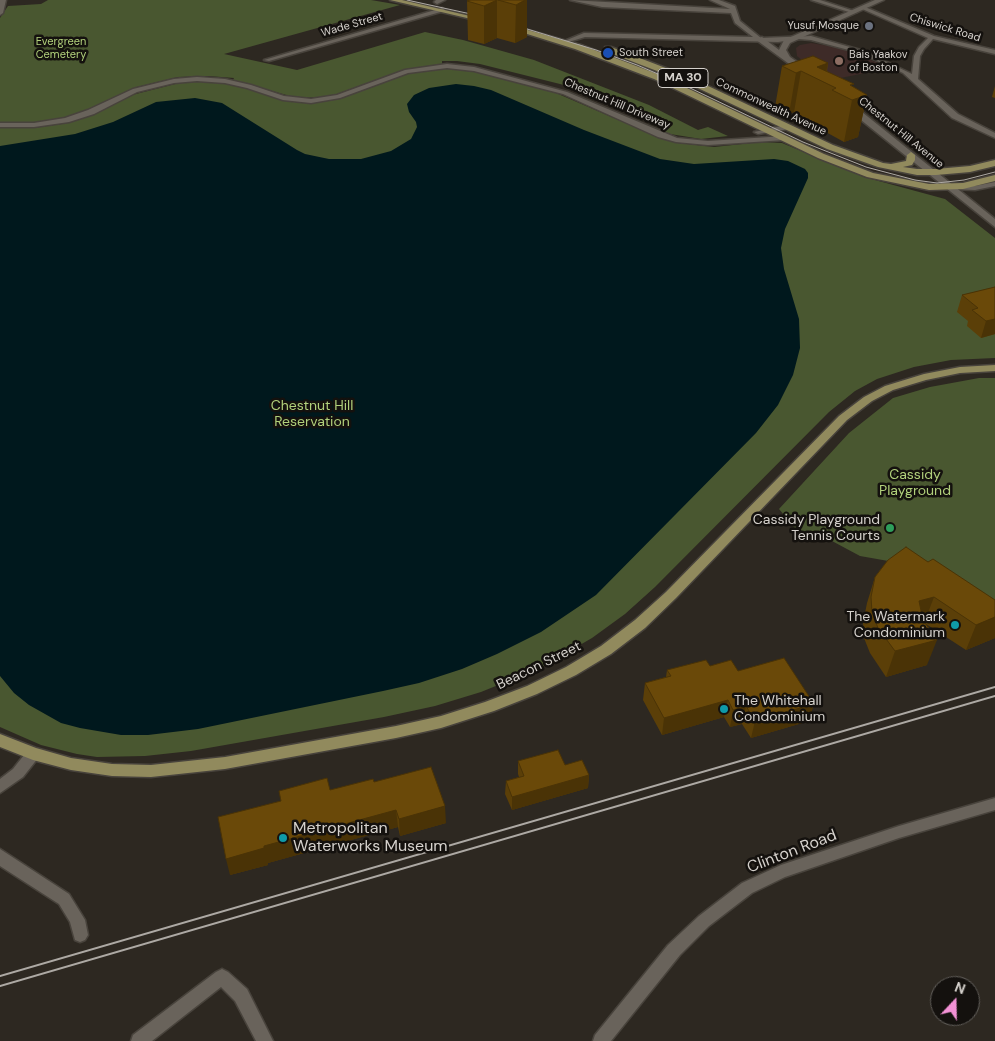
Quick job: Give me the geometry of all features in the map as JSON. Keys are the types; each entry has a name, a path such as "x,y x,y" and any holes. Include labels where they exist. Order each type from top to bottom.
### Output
{"main road":[{"path":"0,13 3,0"},
{"path":"393,0 489,17 439,1 428,0"},
{"path":"789,59 791,47 798,37 877,0"},
{"name":"Commonwealth Avenue","path":"995,163 970,169 932,172 917,172 881,165 841,151 786,127 686,79 574,38 506,22 618,62 678,86 833,161 870,175 918,186 949,187 995,178"},
{"path":"759,39 815,79"},
{"name":"Chestnut Hill Avenue","path":"844,103 995,224"},
{"path":"881,165 906,165 912,160 911,155"},
{"name":"Beacon Street","path":"0,740 33,754 71,764 112,770 151,771 200,766 416,728 464,716 513,698 552,681 587,661 640,624 671,596 843,418 864,402 889,388 924,377 960,370 995,368"}],"street":[{"path":"573,0 602,5 735,11"},
{"path":"713,0 730,6 735,11 737,22 759,39"},
{"path":"814,0 854,12"},
{"name":"Chiswick Road","path":"863,8 932,37 995,52"},
{"name":"Wade Street","path":"267,60 442,10"},
{"path":"564,43 574,38 588,35 778,40 798,37 811,38 862,52 915,79 955,116 995,136"},
{"path":"915,79 917,56 921,48 932,37"},
{"name":"Chestnut Hill Driveway","path":"0,125 34,125 66,120 91,112 135,90 174,81 197,79 225,81 249,86 283,98 311,101 338,97 407,71 447,66 474,69 556,90 676,140 708,143 785,138"},
{"name":"Chestnut Hill Driveway","path":"733,140 786,127"},
{"name":"Commonwealth Avenue","path":"949,187 975,188 995,184"},
{"path":"0,787 18,773 33,754"},
{"name":"Clinton Road","path":"601,1041 674,950 704,921 748,888 781,872 899,832 995,804"},
{"path":"0,856 7,863 64,899 77,920 80,935"},
{"path":"139,1041 222,977 241,995 265,1041"}],"shaded area":[{"name":"Bais Yaakov of Boston","path":"811,43 842,48 890,68 826,81 797,56 796,48 800,45"}],"green space":[{"name":"Evergreen Cemetery","path":"48,0 371,0 400,5 224,54 297,70 425,32 463,40 534,60 649,105 698,130 708,127 728,136 701,139 670,134 660,131 664,127 568,86 480,64 457,61 442,61 442,64 403,70 337,94 323,97 297,98 233,80 234,78 208,76 178,77 137,87 78,114 61,119 40,122 0,122 0,18 8,6 41,4"},
{"name":"Chestnut Hill Reservation","path":"445,68 470,70 556,93 658,137 678,143 714,147 761,142 782,143 864,177 945,199 995,238 995,358 951,360 914,367 877,379 855,391 829,412 655,587 625,614 592,638 540,668 481,692 435,706 384,717 191,751 145,756 97,757 77,754 41,745 0,727 0,127 32,128 61,124 86,117 132,95 183,82 220,82 255,90 282,100 305,102 335,99 410,72"},
{"name":"Cassidy Playground","path":"979,378 995,378 995,613 894,562 860,556 832,541 798,532 779,509 849,433 893,398 930,387"}],"water":[{"name":"Chestnut Hill Reservation","path":"456,84 491,90 584,130 660,159 694,164 774,159 788,161 805,169 808,173 808,178 785,229 781,248 784,269 799,319 800,348 793,375 778,405 756,433 596,595 541,632 462,669 419,683 383,691 198,729 148,735 121,735 80,728 61,723 29,705 14,693 0,676 0,146 75,134 113,122 156,102 195,98 222,103 305,154 329,159 361,159 391,151 411,139 417,127 407,104 414,95 429,88"}],"building":[{"path":"497,0 484,6 467,1"},
{"path":"498,0 525,0 516,5"},
{"path":"813,56 828,63 817,67 854,84 850,85 867,95 852,100 832,90 836,88 801,71 796,73 782,66"},
{"path":"995,287 995,319 986,321 972,310 978,308 962,295"},
{"path":"906,547 928,562 933,559 995,600 995,617 976,625 934,597 919,601 923,620 937,640 895,651 878,628 872,612 871,597 875,577 888,560"},
{"path":"784,658 814,704 755,721 746,706 733,710 728,700 664,718 645,683 671,676 667,670 706,660 710,666 731,660 738,671"},
{"path":"558,750 565,765 582,760 589,775 512,797 506,781 524,776 518,761"},
{"path":"431,767 445,806 399,819 396,810 264,846 264,848 226,859 218,817 281,801 279,791 327,778 330,790 373,779 374,782"}],"tram line":[{"path":"407,0 480,16"},
{"path":"514,25 596,50 637,65 688,87 803,142 866,167 915,180 937,183 964,180 995,172"},
{"path":"0,976 995,687"},
{"path":"0,986 995,696"}],"place":[{"name":"Yusuf Mosque","path":"869,26"},
{"name":"South Street","path":"608,53"},
{"name":"Bais Yaakov of Boston","path":"839,61"},
{"name":"Cassidy Playground Tennis Courts","path":"890,528"},
{"name":"The Watermark Condominium","path":"955,625"},
{"name":"The Whitehall Condominium","path":"724,709"},
{"name":"Metropolitan Waterworks Museum","path":"283,838"}]}
